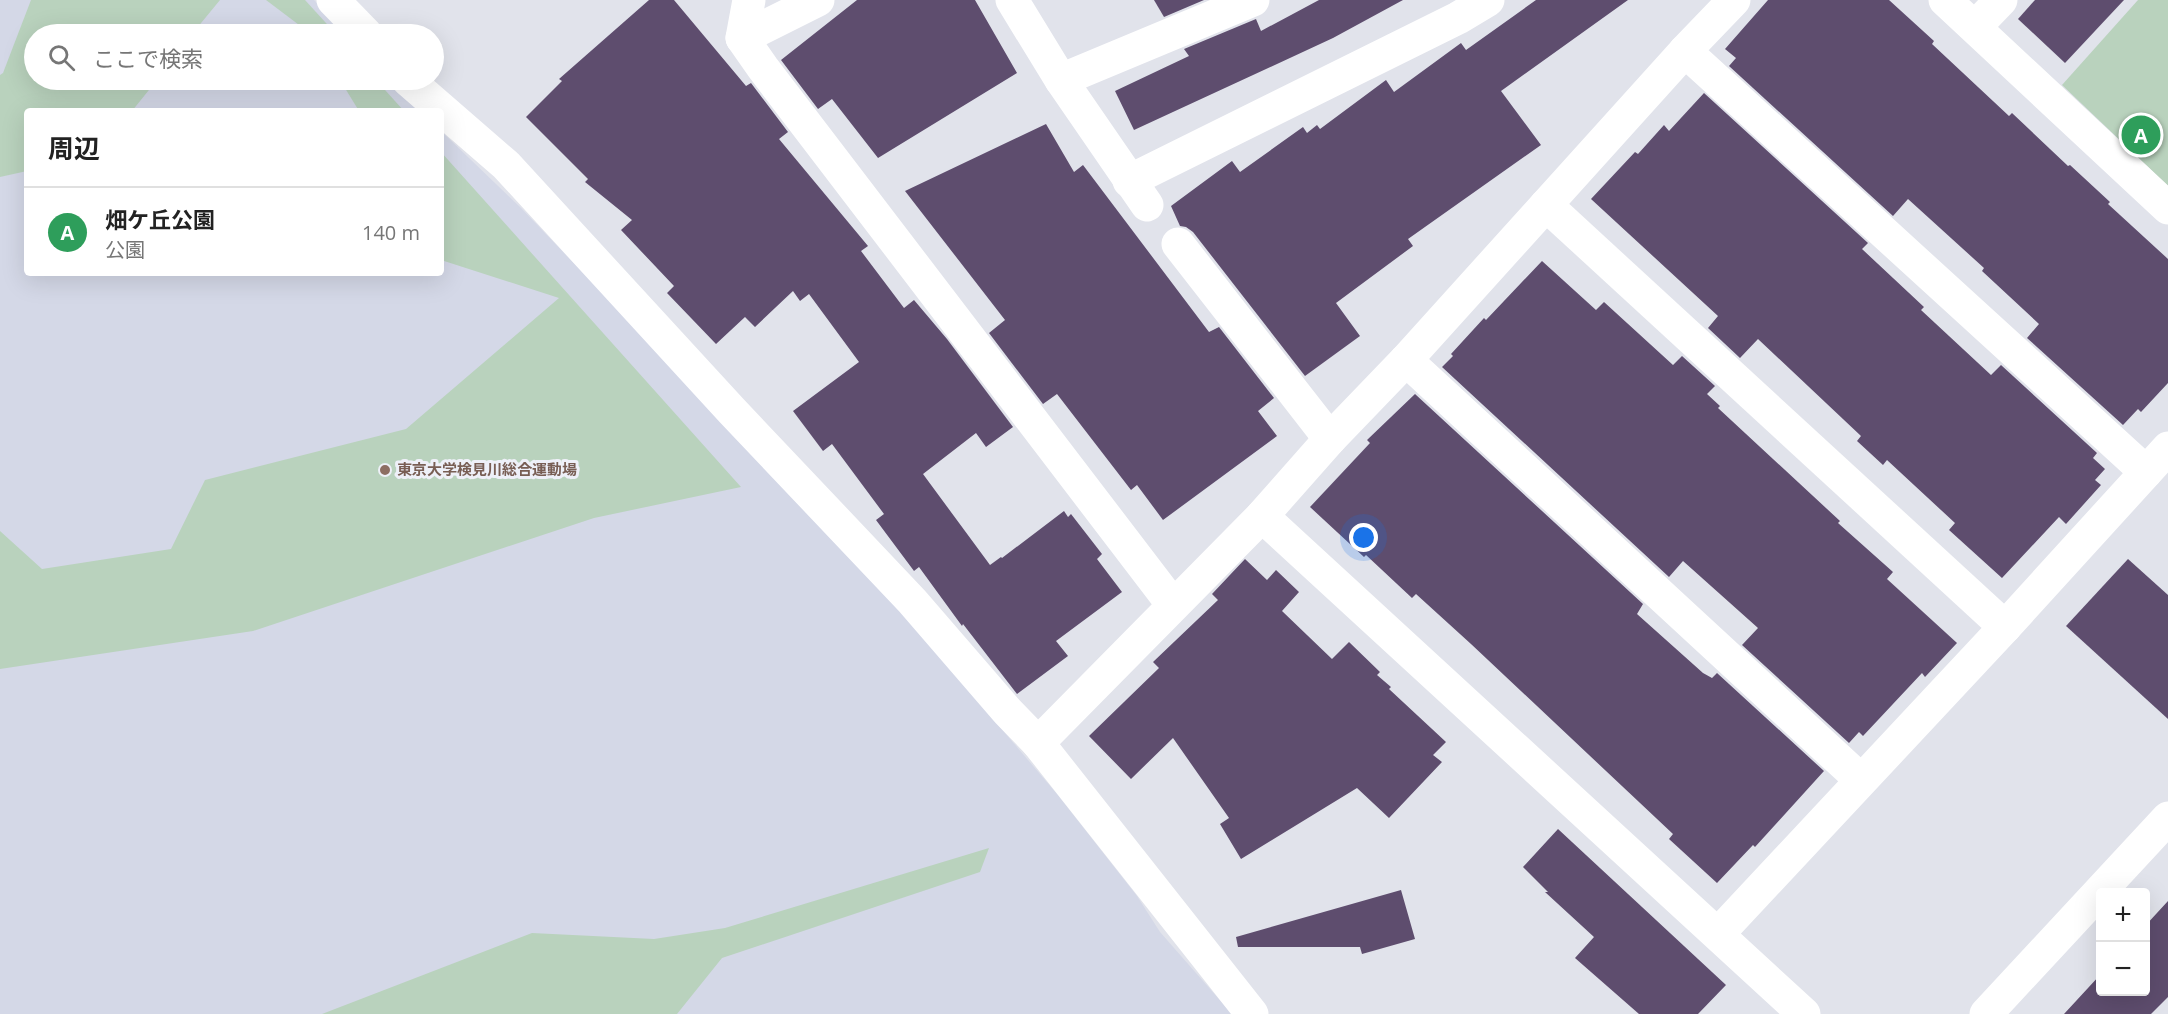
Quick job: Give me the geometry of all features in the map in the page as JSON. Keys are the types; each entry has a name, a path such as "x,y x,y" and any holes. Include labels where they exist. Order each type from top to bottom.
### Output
{"street":[{"path":"333,0 356,24"},
{"path":"749,0 742,38 763,68 1173,605"},
{"path":"742,38 819,0"},
{"path":"1012,0 1061,80 1138,193 1488,0"},
{"path":"1038,743 1262,516 1734,0"},
{"path":"1945,0 2168,208"},
{"path":"1975,27 2001,0"},
{"path":"1061,80 1246,1"},
{"path":"1685,51 2146,472"},
{"path":"420,90 440,108"},
{"path":"444,111 506,165 732,411 912,601 1007,711 1038,743 1252,1014"},
{"path":"1546,204 2005,627"},
{"path":"1179,244 1330,439"},
{"path":"1406,360 1861,780"},
{"path":"1719,934 2168,448"},
{"path":"1262,516 1804,1014"},
{"path":"1986,1014 2168,818"}],"shaded area":[{"name":"東京大学検見川総合運動場","path":"0,0 314,0 337,24 24,24 24,90 398,90 417,108 24,108 24,276 444,276 444,134 521,208 725,421 901,611 1057,794 1137,896 1160,932 1232,1014 0,1014"}],"green space":[{"path":"31,0 220,0 200,24 24,24 24,90 149,90 134,108 24,108 24,172 0,177 0,75 3,73"},
{"path":"266,0 305,0 327,24 298,24"},
{"path":"2138,0 2168,0 2168,186 2062,85"},
{"path":"346,90 385,90 401,108 357,108"},
{"path":"444,155 741,487 594,518 253,631 0,669 0,531 42,569 171,549 205,480 406,429 559,298 444,261"},
{"path":"989,848 980,872 722,958 677,1014 322,1014 532,933 654,939 725,928"}],"building":[{"path":"649,0 674,0 746,86 751,83 788,132 779,139 868,246 861,251 904,308 914,300 947,339 1013,427 986,447 976,433 923,474 990,565 1064,511 1068,517 1071,514 1102,554 1097,559 1122,592 1056,641 1068,656 1017,694 963,624 962,626 919,567 914,571 876,520 884,514 832,444 823,451 793,411 859,362 809,294 800,301 793,291 755,327 745,317 716,344 667,293 674,286 621,230 632,220 585,182 588,179 526,117 562,81 559,79"},
{"path":"857,0 975,0 1017,73 878,158 832,99 818,109 781,60"},
{"path":"1154,0 1204,0 1164,17"},
{"path":"1319,0 1403,0 1333,38 1134,130 1115,91 1189,56 1184,49 1256,19 1261,31"},
{"path":"1536,0 1628,0 1501,91 1541,145 1408,239 1413,246 1336,303 1360,336 1305,376 1193,232 1180,226 1171,206 1232,161 1240,172 1303,127 1307,133 1317,125 1320,129 1386,80 1394,92 1461,43 1466,50"},
{"path":"1768,0 1889,0 2009,116 2012,113 2068,166 2070,165 2110,202 2108,204 2168,259 2168,383 2141,412 2138,409 2123,425 2027,338 2039,324 1982,271 1984,268 1908,199 1893,216 1729,66 1736,58 1725,49"},
{"path":"2035,0 2124,0 2065,63 2018,19"},
{"path":"1704,93 1868,243 1862,249 1924,307 1921,310 1991,375 2001,365 2097,453 2093,458 2105,469 2095,480 2101,485 2066,524 2059,517 2002,578 1949,530 1955,523 1887,460 1883,465 1857,441 1861,436 1758,339 1740,358 1708,328 1718,316 1591,199 1635,152 1638,154 1664,125 1669,131"},
{"path":"1046,124 1074,172 1083,165 1209,332 1219,327 1274,398 1258,411 1277,436 1163,520 1137,485 1131,490 1057,394 1043,404 989,333 1005,320 905,191"},
{"path":"1542,261 1596,310 1604,302 1673,365 1682,356 1715,386 1707,394 1720,406 1718,408 1840,521 1838,523 1893,572 1887,579 1957,643 1925,677 1922,673 1863,736 1859,732 1849,743 1742,645 1758,628 1683,561 1669,577 1442,367 1484,318 1486,320"},
{"path":"1415,394 1643,604 1637,614 1703,673 1712,678 1717,673 1824,771 1755,847 1753,845 1717,883 1669,839 1673,834 1471,644 1416,594 1412,598 1310,507 1370,443 1367,440"},
{"path":"1245,559 1267,580 1276,570 1299,592 1282,611 1332,659 1349,642 1380,672 1377,675 1391,687 1389,689 1446,742 1433,755 1442,762 1389,818 1357,788 1241,859 1220,824 1229,818 1173,738 1131,779 1089,736 1159,668 1153,662 1218,600 1212,594"},
{"path":"2128,559 2168,595 2168,719 2066,626"},
{"path":"1558,829 1726,985 1698,1014 1639,1014 1575,958 1594,937 1545,892 1548,892 1523,867"},
{"path":"1401,890 1415,939 1362,954 1360,947 1238,947 1236,937"},
{"path":"2168,901 2168,997 2151,1014 2064,1014 2096,979 2096,996 2150,996 2150,921"}],"place":[{"name":"畑ケ丘公園","path":"2141,135"},
{"name":"東京大学検見川総合運動場","path":"385,470"}]}
